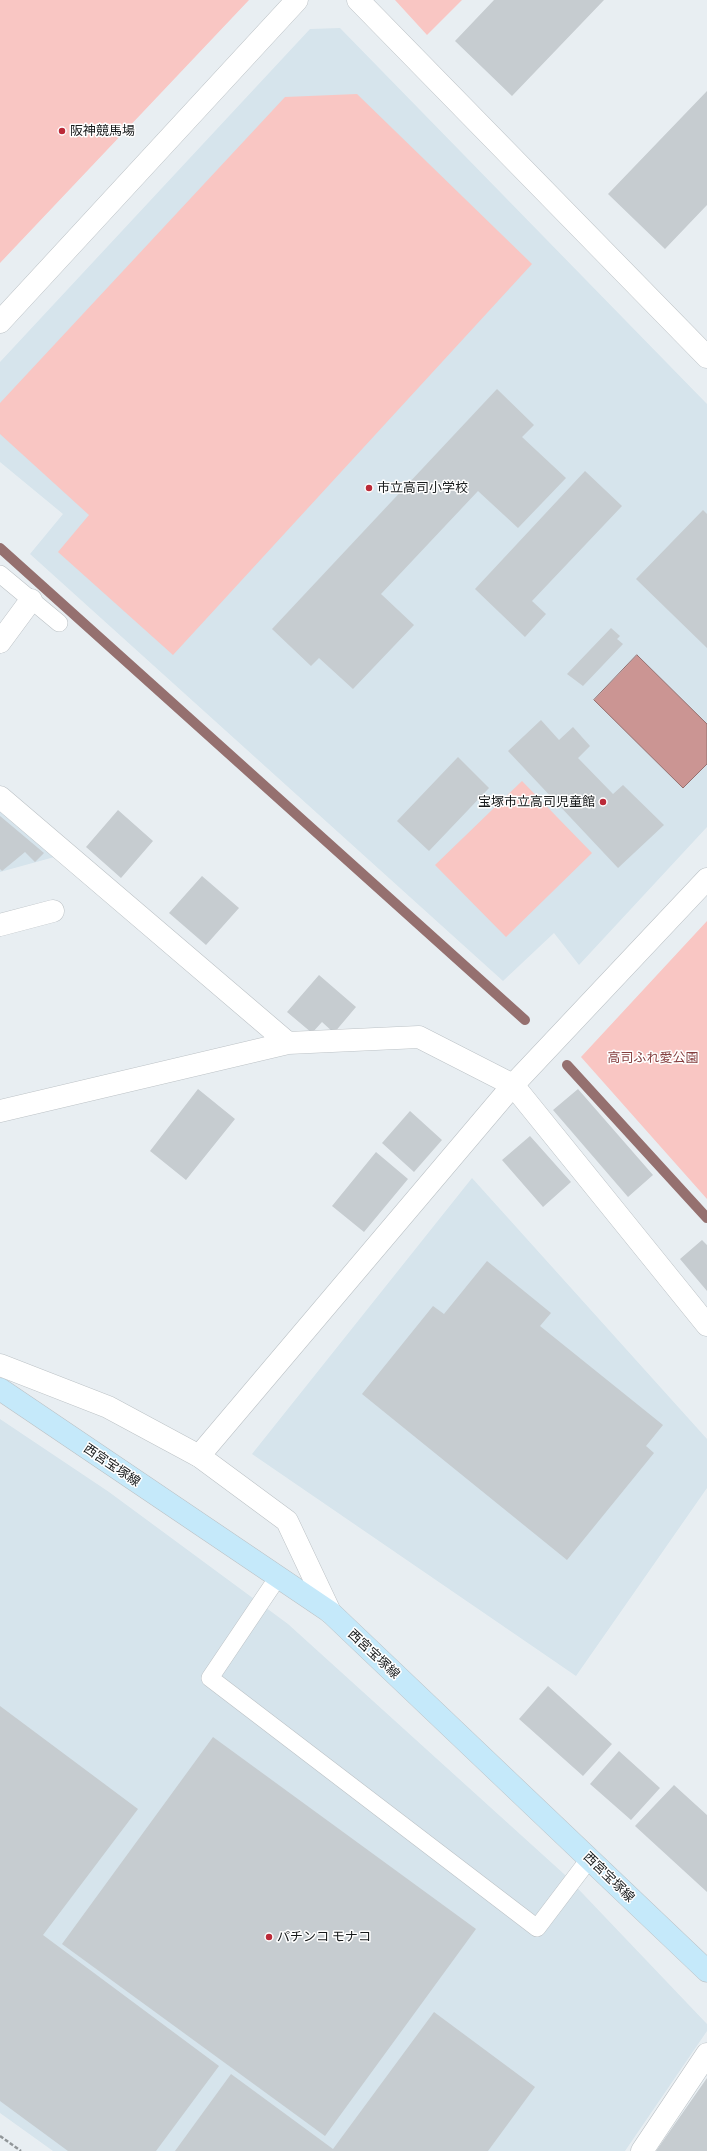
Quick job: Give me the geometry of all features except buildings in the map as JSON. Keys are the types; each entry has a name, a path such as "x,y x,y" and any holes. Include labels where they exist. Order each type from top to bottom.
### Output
{"main road":[{"name":"西宮宝塚線","path":"0,1390 330,1612 707,1971"}],"street":[{"path":"0,322 297,0"},
{"path":"358,0 707,357"},
{"path":"0,642 31,600"},
{"path":"0,797 288,1043"},
{"path":"199,1456 513,1085 707,879"},
{"path":"0,925 53,911"},
{"path":"0,1111 288,1043 419,1037 513,1085 707,1325"},
{"path":"0,1365 108,1407 199,1456 287,1521 330,1612"},
{"path":"642,2151 707,2054"}],"lane":[{"path":"0,574 59,623"},
{"path":"278,1577 210,1678 536,1928 590,1858"}],"path":[{"path":"0,2136 21,2151"}],"shaded area":[{"name":"市立高司小学校","path":"340,28 707,404 707,827 579,965 554,933 503,981 30,554 63,514 0,462 0,362 310,29"},
{"path":"637,655 707,724 707,764 683,788 594,700"},
{"path":"0,809 58,856 0,872"},
{"path":"472,1178 707,1439 707,1488 576,1676 252,1454"},
{"path":"0,1419 109,1492 288,1624 564,1874 707,2024 707,2031 625,2151 53,2151 0,2113"}],"green space":[{"name":"阪神競馬場","path":"0,0 249,0 0,263"},
{"path":"395,0 462,0 427,35"},
{"path":"357,94 532,264 173,655 58,552 89,515 0,434 0,403 285,97"},
{"path":"522,781 592,853 506,937 435,865"},
{"name":"高司ふれ愛公園","path":"707,921 707,1199 581,1057"}],"waterway":[{"path":"0,548 525,1020"},
{"path":"567,1065 707,1218"}],"place":[{"name":"阪神競馬場","path":"62,131"},
{"name":"市立高司小学校","path":"369,488"},
{"name":"宝塚市立高司児童館","path":"603,802"},
{"name":"パチンコ モナコ","path":"269,1937"}]}
